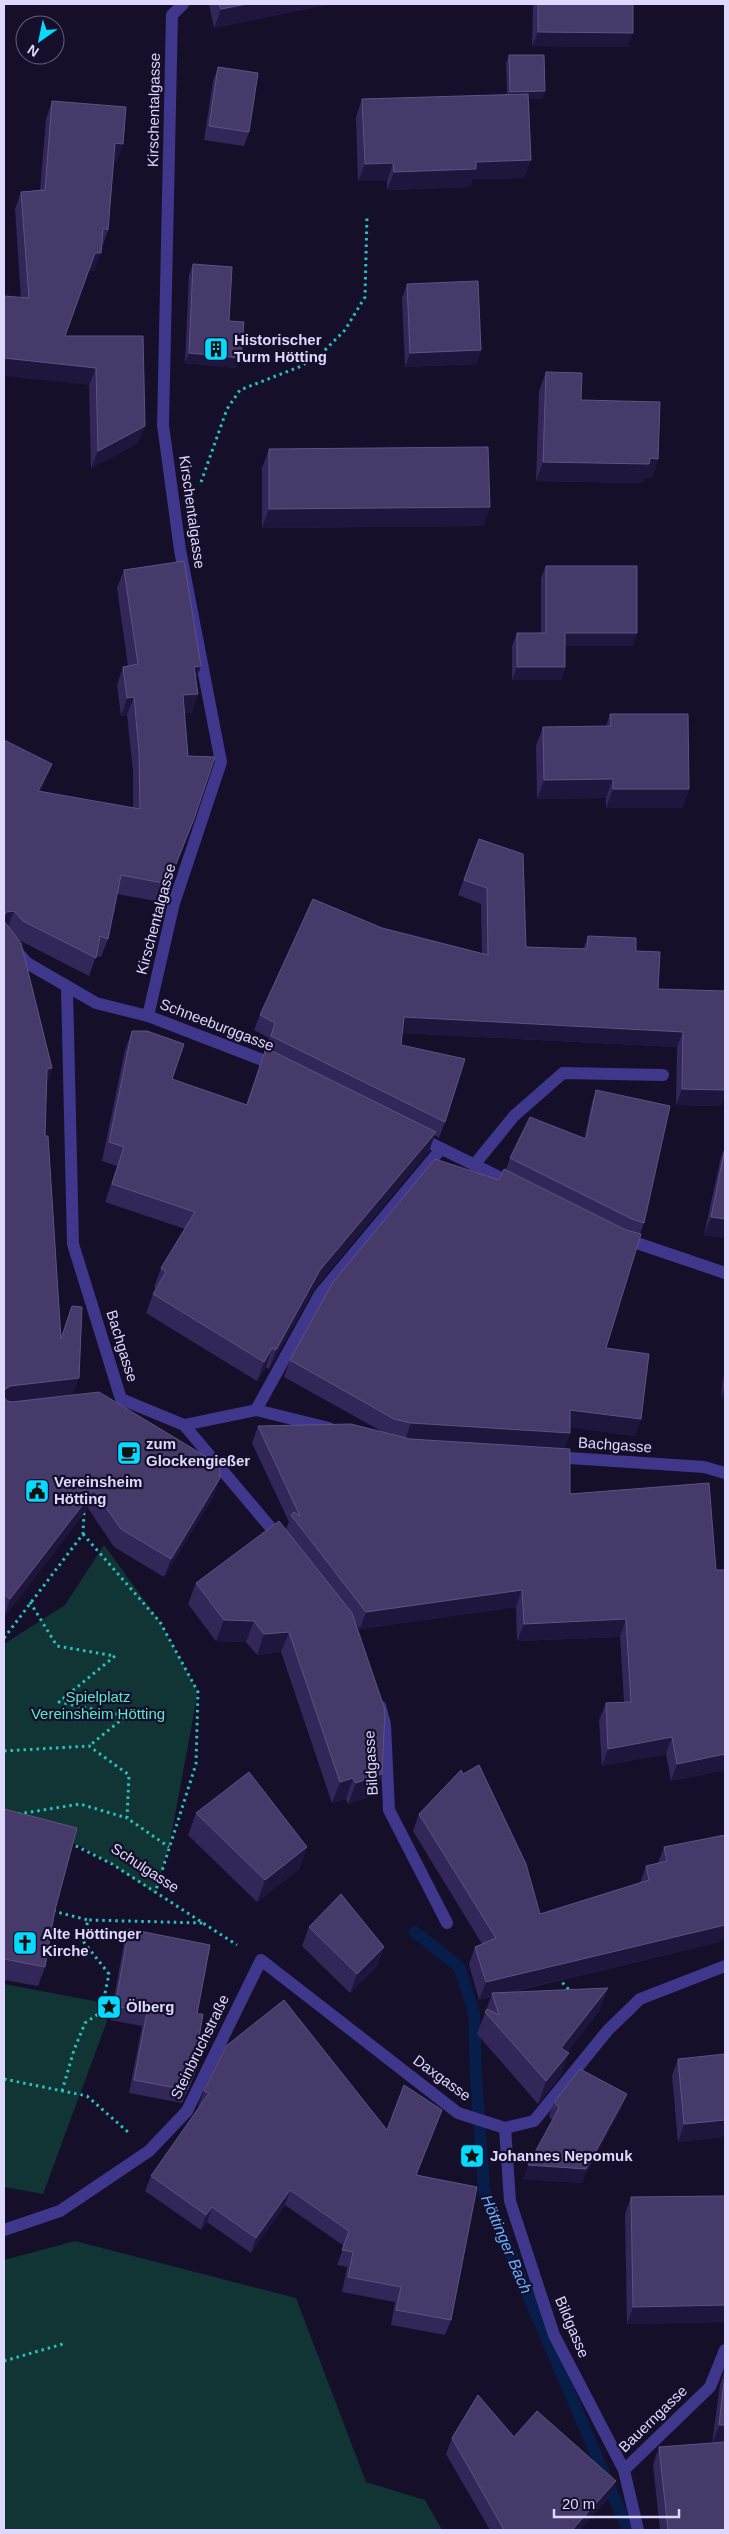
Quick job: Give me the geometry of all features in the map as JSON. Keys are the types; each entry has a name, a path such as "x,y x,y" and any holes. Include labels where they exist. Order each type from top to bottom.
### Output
{"street":[{"name":"Kirschentalgasse","path":"148,1016 174,903 221,762 180,550 164,425 172,16 183,4"},
{"name":"Schneeburggasse","path":"4,937 27,963 96,1004 148,1016 267,1061 293,1074"},
{"name":"Bachgasse","path":"67,988 73,1244 117,1400 184,1425"},
{"path":"474,1164 514,1116 563,1073 663,1076"},
{"path":"406,1131 527,1191"},
{"path":"256,1410 320,1294 442,1148"},
{"path":"607,1230 624,1239 725,1273"},
{"path":"291,1553 184,1425 256,1410 338,1431"},
{"name":"Bachgasse","path":"540,1457 704,1467 725,1473"},
{"name":"Bildgasse","path":"377,1697 386,1724 389,1810 447,1924"},
{"name":"Daxgasse","path":"260,1960 458,2113 505,2128 534,2122 608,2030 640,1999 725,1966"},
{"name":"Steinbruchstraße","path":"4,2230 60,2210 150,2152 187,2111 260,1960"},
{"name":"Bildgasse","path":"505,2128 510,2201 554,2335 624,2470 638,2530"},
{"name":"Bauerngasse","path":"624,2470 710,2388 725,2350"},
{"name":"Bauerngasse","path":"624,2470 661,2450"}],"path":[{"path":"200,485 227,409 240,390 299,367 319,356 345,330 365,297 367,215"},
{"path":"4,1638 83,1534 84,1506"},
{"path":"83,1534 160,1622 198,1692 196,1764 168,1847 155,1894"},
{"path":"4,1751 89,1746 126,1716 59,1702 115,1656 57,1646 30,1602"},
{"path":"89,1746 129,1775 127,1818"},
{"path":"13,1815 80,1804 127,1818 168,1847"},
{"name":"Schulgasse","path":"69,1842 112,1864 155,1894 260,1960"},
{"path":"51,1910 88,1920 203,1923"},
{"path":"62,2091 74,2050 85,2023 101,2012 109,1974 83,1941 88,1920"},
{"path":"553,1974 574,1995"},
{"path":"4,2079 87,2096 150,2152"},
{"path":"4,2361 63,2344"}],"green space":[{"name":"Spielplatz Vereinsheim Hötting","path":"104,1545 160,1622 198,1692 169,1847 155,1893 112,1864 78,1845 4,1822 4,1644 65,1605"},
{"path":"4,1984 110,2004 106,2024 43,2194 4,2187"},
{"path":"75,2241 296,2298 366,2482 425,2500 442,2530 4,2530 4,2260"}],"building":[{"path":"219,4 247,4 221,9"},
{"path":"538,4 633,4 633,33 538,32"},
{"path":"509,55 544,55 545,91 510,92"},
{"path":"218,67 258,73 249,132 209,126"},
{"path":"528,94 531,160 476,162 476,169 394,172 393,163 365,164 362,99"},
{"path":"52,101 126,107 123,144 115,143 108,230 103,228 101,253 95,253 65,336 143,336 145,426 98,451 96,368 4,358 4,296 29,298 21,192 45,190"},
{"path":"193,264 232,267 229,321 244,322 241,358 189,353"},
{"path":"478,281 481,350 410,353 407,284"},
{"path":"546,372 582,373 581,400 660,402 658,459 650,458 649,464 543,462"},
{"path":"488,447 490,507 269,509 269,449"},
{"path":"184,561 201,666 194,667 198,694 183,695 188,756 215,757 194,819 168,884 121,875 108,939 100,936 96,958 23,921 14,911 6,912 4,917 4,740 52,764 38,791 140,809 139,752 134,697 127,698 123,667 138,664 124,570"},
{"path":"546,566 637,566 637,633 565,633 565,667 517,667 517,633 546,633"},
{"path":"610,714 688,714 689,789 613,789 613,779 544,780 543,727 611,726"},
{"path":"479,839 523,854 526,947 587,949 588,936 636,938 636,951 660,952 658,989 725,991 725,1090 682,1089 683,1032 404,1017 401,1045 465,1059 445,1122 271,1036 275,1023 260,1015 313,899 382,928 488,955 487,888 464,880"},
{"path":"4,921 21,943 52,1068 47,1069 45,1136 48,1136 61,1339 72,1306 82,1307 79,1378 10,1386 4,1390"},
{"path":"132,1031 147,1031 184,1044 172,1079 247,1105 266,1048 436,1132 320,1270 276,1350 272,1348 264,1362 153,1294 166,1272 161,1268 195,1212 112,1184 124,1147 109,1142"},
{"path":"596,1090 670,1106 644,1223 632,1219 510,1158 530,1117 586,1139"},
{"path":"725,1148 725,1219 711,1217"},
{"path":"435,1159 499,1180 504,1169 626,1230 641,1234 606,1348 649,1354 641,1419 570,1410 570,1433 411,1423 394,1419 290,1360 333,1282"},
{"path":"99,1392 220,1465 220,1478 171,1559 121,1529 94,1490 10,1599 4,1594 4,1397 7,1401 12,1402"},
{"path":"351,1424 410,1439 570,1449 570,1494 709,1483 716,1570 725,1570 725,1754 677,1764 672,1737 608,1749 606,1703 631,1702 626,1619 524,1624 522,1590 366,1612 291,1515 294,1512 300,1516 258,1426"},
{"path":"279,1521 352,1613 385,1710 382,1774 356,1783 353,1778 340,1782 289,1632 264,1634 254,1621 224,1620 196,1583"},
{"path":"479,1765 526,1864 540,1914 649,1880 646,1866 667,1861 664,1847 725,1835 725,1925 486,1982 475,1947 496,1938 419,1814 461,1770 463,1774"},
{"path":"249,1772 307,1847 265,1880 196,1813"},
{"path":"4,1809 77,1828 55,1910 45,1967 4,1959"},
{"path":"341,1894 384,1947 357,1974 309,1927"},
{"path":"129,1929 210,1945 197,2014 203,2014 193,2073 196,2070 187,2090 134,2080 147,2012 115,2006"},
{"path":"608,1988 561,2048 569,2053 546,2081 485,2012 487,2009 499,2015 492,1993"},
{"path":"284,2000 387,2130 404,2085 442,2110 416,2175 477,2187 451,2320 396,2310 401,2287 348,2277 353,2252 342,2250 349,2231 290,2190 256,2238 212,2207 206,2215 151,2176 209,2093 204,2091 226,2046"},
{"path":"725,2054 725,2120 684,2124 678,2059"},
{"path":"580,2069 627,2094 586,2169 528,2165 559,2108 554,2102"},
{"path":"725,2196 725,2305 633,2307 631,2197"},
{"path":"725,2374 725,2425 719,2425"},
{"path":"478,2395 514,2437 537,2411 616,2481 572,2530 504,2530 452,2438"},
{"path":"725,2442 725,2530 668,2530 659,2447"}],"waterway":[{"name":"Höttinger Bach","path":"415,1932 459,1967 474,2013 484,2191 628,2530"}],"place":[{"name":"Historischer Turm Hötting","path":"216,349"},
{"name":"zum Glockengießer","path":"129,1453"},
{"name":"Vereinsheim Hötting","path":"37,1491"},
{"name":"Alte Höttinger Kirche","path":"25,1943"},
{"name":"Ölberg","path":"109,2007"},
{"name":"Johannes Nepomuk","path":"472,2156"}]}
